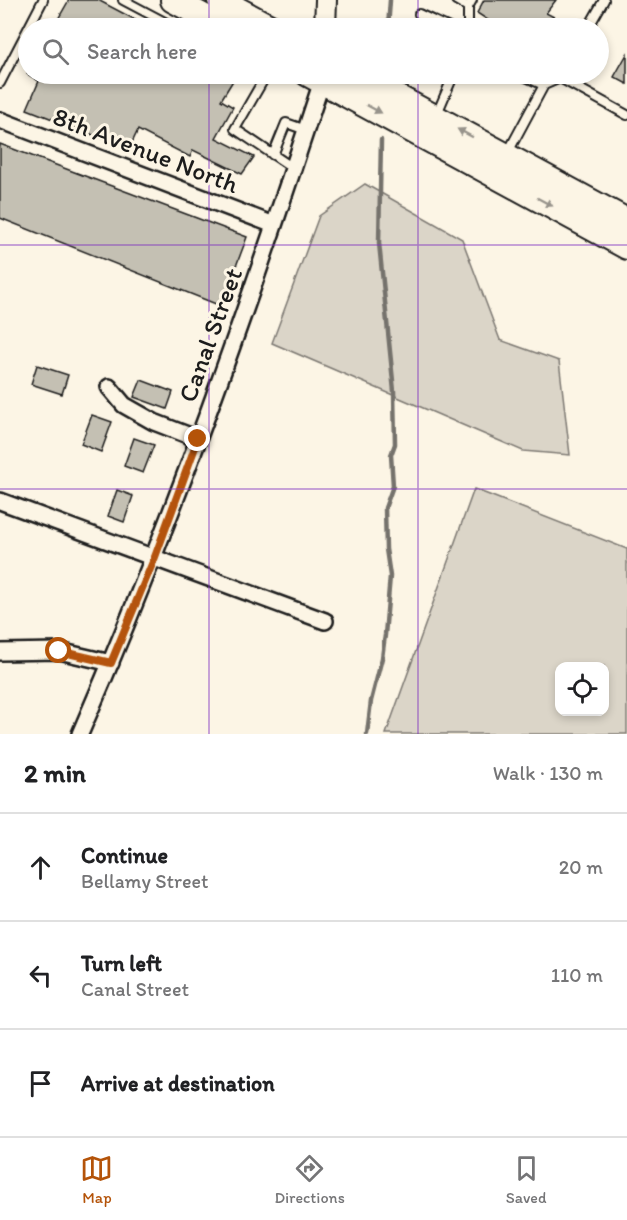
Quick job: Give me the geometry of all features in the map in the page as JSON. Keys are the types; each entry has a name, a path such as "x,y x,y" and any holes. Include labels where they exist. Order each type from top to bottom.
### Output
{"main road":[{"path":"219,0 253,18"},
{"path":"172,8 198,18"},
{"path":"333,84 627,246"},
{"path":"374,84 627,221"}],"street":[{"path":"325,18 326,0"},
{"name":"Canal Street","path":"80,734 155,557 198,439 306,130 316,84"},
{"name":"8th Avenue North","path":"0,120 274,225"},
{"path":"109,387 124,405 154,422 198,439"},
{"path":"0,501 325,621"},
{"path":"0,652 59,651 111,663"}],"lane":[{"path":"34,18 43,0"},
{"path":"123,0 172,8"},
{"path":"456,0 470,3 469,18"},
{"path":"594,18 604,0"},
{"path":"419,14 428,18"},
{"path":"0,83 18,48"},
{"path":"258,84 235,129 293,168"},
{"path":"436,117 450,84"},
{"path":"575,84 627,115"},
{"path":"507,156 544,85"},
{"path":"273,155 286,123 306,130"}],"shaded area":[{"path":"365,184 462,239 500,340 559,361 570,455 523,451 272,343 319,216"},
{"path":"474,489 627,549 627,734 386,734"}],"building":[{"path":"69,0 98,0 132,18 59,18"},
{"path":"484,0 556,0 546,13 556,18 485,18 477,13"},
{"path":"627,54 627,84 614,77"},
{"path":"38,84 231,84 221,100 233,107 216,138 254,157 242,174 193,150 190,157 138,130 129,149 27,109"},
{"path":"0,144 247,237 221,306 0,218"},
{"path":"37,365 68,375 62,394 31,384"},
{"path":"141,380 173,392 167,409 134,397"},
{"path":"92,415 112,422 101,452 81,444"},
{"path":"134,438 154,445 143,473 124,466"},
{"path":"117,490 133,496 124,522 108,516"}],"waterway":[{"path":"389,18 390,0"},
{"path":"367,734 371,701 382,658 385,635 390,576 386,549 385,508 393,486 391,455 395,444 394,391 379,243 381,140"}],"route":[{"path":"59,651 111,663 155,557 198,439"}]}
